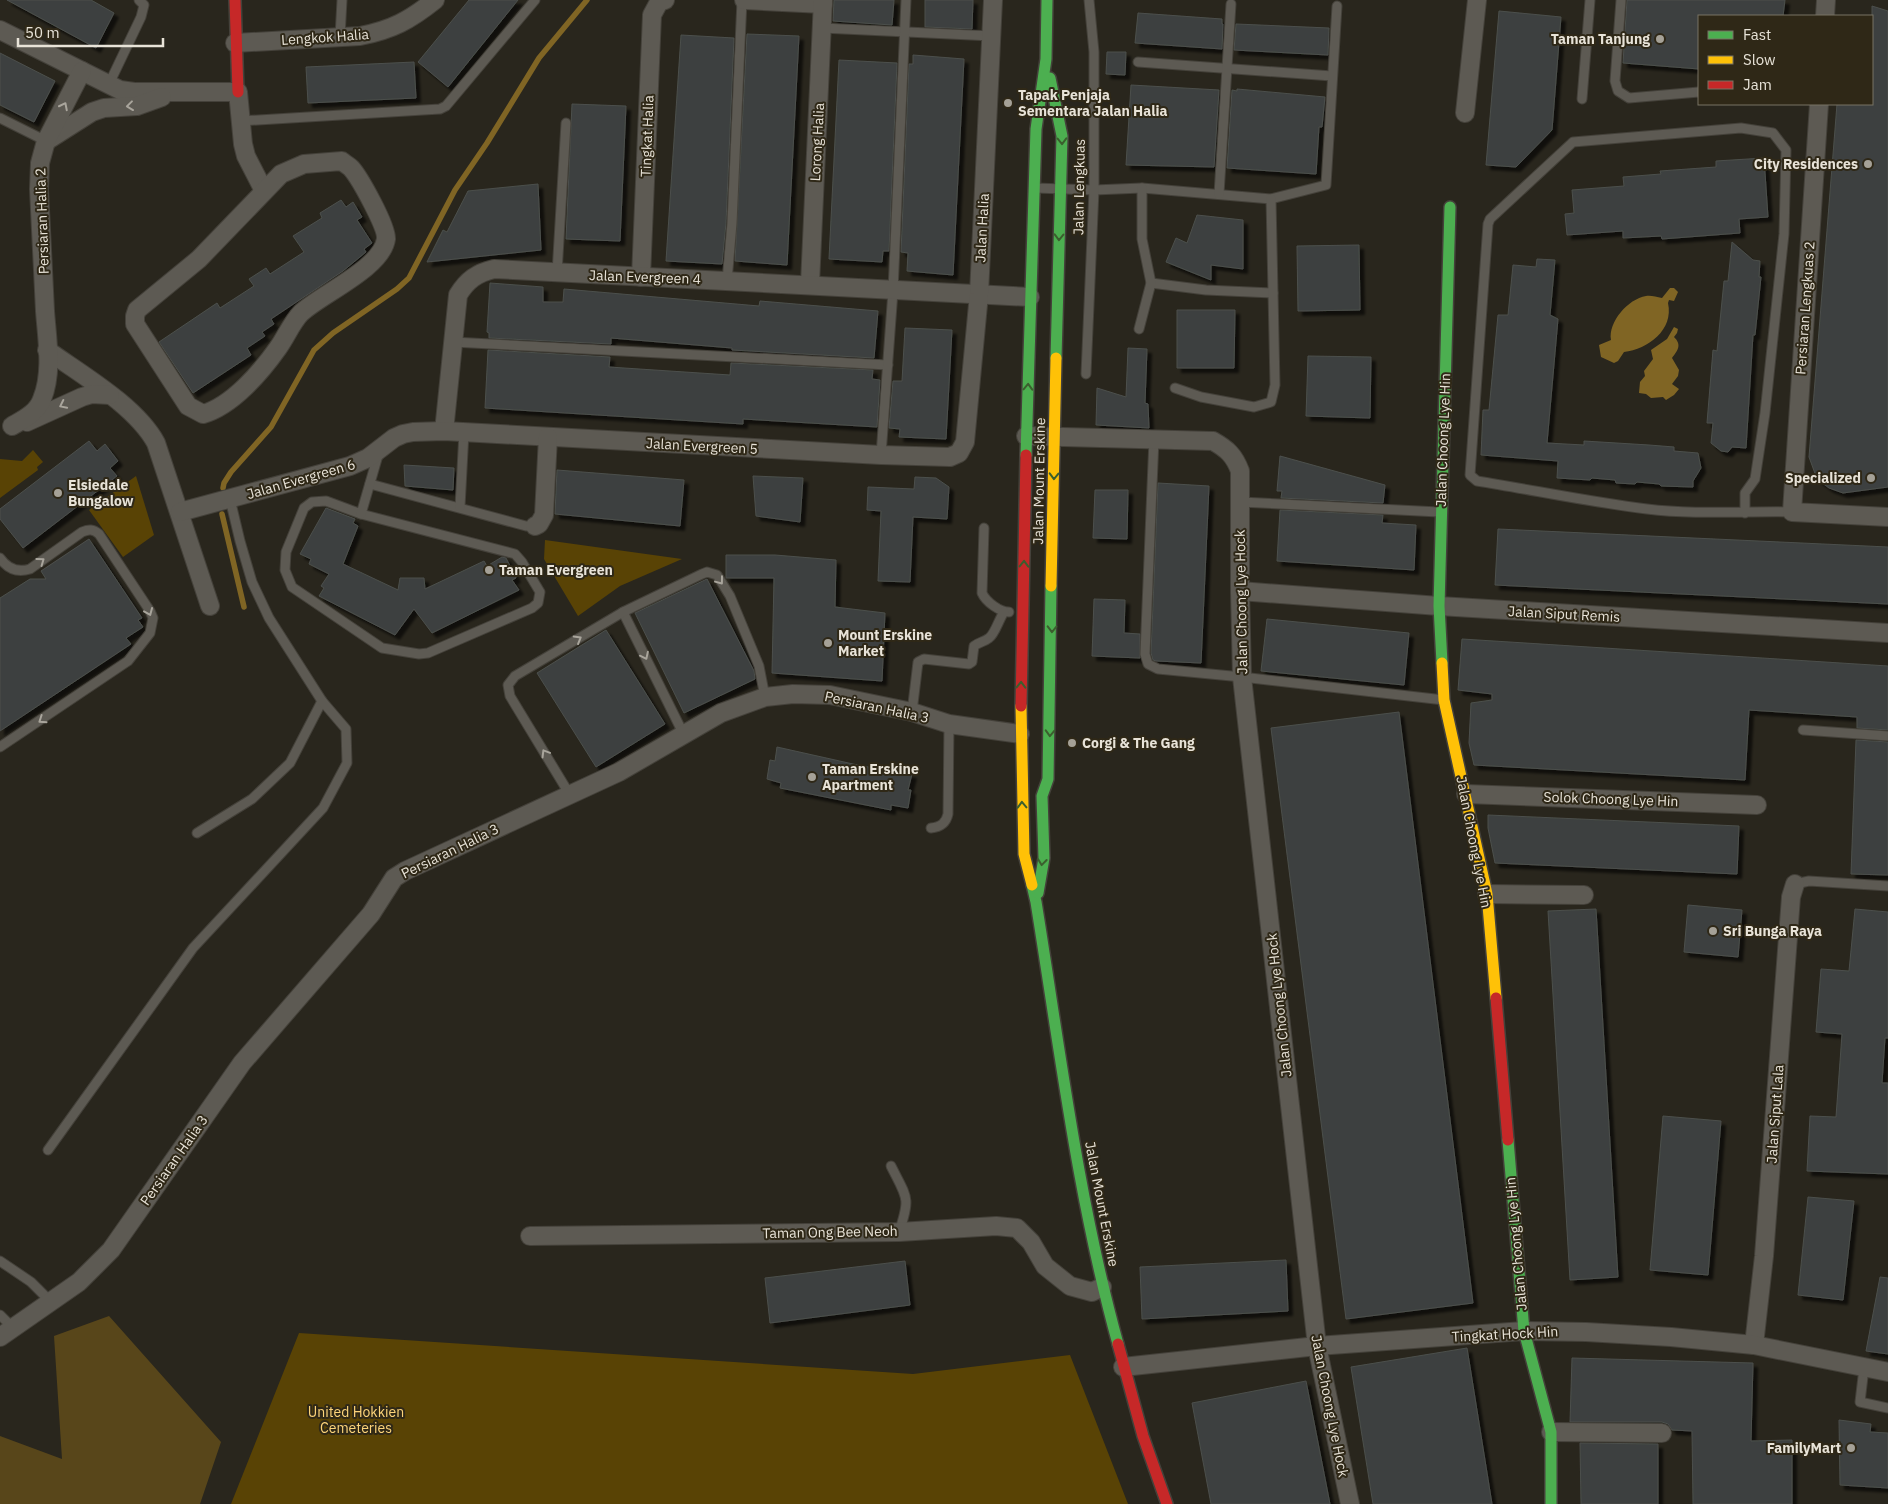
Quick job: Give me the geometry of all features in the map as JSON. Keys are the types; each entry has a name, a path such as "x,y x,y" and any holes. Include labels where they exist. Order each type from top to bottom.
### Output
{"main road":[{"path":"234,0 238,92"},
{"name":"Jalan Mount Erskine","path":"1046,0 1046,59 1036,129 1034,188 1036,294 1026,436 1028,738 1024,854 1036,902 1075,1145 1102,1287 1143,1436 1168,1504"},
{"name":"Jalan Mount Erskine","path":"1036,902 1044,858 1042,796 1048,779 1062,136 1046,59"},
{"path":"1048,226 1060,189"},
{"name":"Jalan Choong Lye Hin","path":"1450,207 1440,512 1439,606 1444,700 1487,894 1524,1331 1551,1432 1551,1504"},
{"path":"1036,294 1044,311"},
{"path":"1044,363 1056,378"},
{"path":"1039,641 1039,613 1053,580"},
{"path":"1028,738 1029,729 1034,718"},
{"path":"1037,758 1037,778 1042,796"}],"street":[{"name":"Lengkok Halia","path":"235,43 340,37 380,32 397,26 417,15 435,0"},
{"name":"Tingkat Halia","path":"641,277 652,15 659,2 665,0"},
{"path":"743,0 823,2"},
{"name":"Jalan Halia","path":"959,453 965,442 979,294 993,0"},
{"path":"1465,113 1477,0"},
{"path":"1825,15 1826,0"},
{"name":"Lorong Halia","path":"810,284 823,2"},
{"path":"0,30 120,90 134,92 238,92 240,121 246,156 264,191"},
{"name":"Persiaran Halia 2","path":"6,427 26,418 36,410 42,400 47,374 47,350 40,163 46,141 82,72"},
{"path":"46,141 92,112 104,108 137,106 176,92"},
{"name":"Persiaran Lengkuas 2","path":"1792,512 1819,105"},
{"path":"342,161 352,169 371,200 386,238 381,252 358,274 301,313 277,350 239,393 215,411 203,414 188,406 135,324 135,316 138,310 199,259 264,191 281,174 304,164 342,161"},
{"name":"Jalan Evergreen 4","path":"444,431 458,295 470,279 482,272 494,269 810,284 893,291 1036,294"},
{"path":"47,350 128,408 150,432 156,443 180,512 210,606"},
{"name":"Persiaran Halia 2","path":"6,427 33,420 82,397 92,394 110,395"},
{"name":"Jalan Evergreen 5","path":"444,431 881,455 950,457 959,453"},
{"name":"Jalan Evergreen 6","path":"180,512 350,466 368,458 394,438 403,434 444,431"},
{"name":"Jalan Choong Lye Hock","path":"1026,436 1213,441 1227,448 1235,457 1240,471 1242,677 1317,1346 1350,1504"},
{"path":"535,526 539,524 544,515 548,437"},
{"path":"1792,512 1888,517"},
{"name":"Jalan Siput Remis","path":"1240,591 1439,606 1888,633"},
{"name":"Persiaran Halia 3","path":"6,1332 79,1282 111,1250 242,1063 371,914 394,878 404,871 619,772 720,713 765,697 793,694 830,695 912,712 949,724 1028,738"},
{"name":"Solok Choong Lye Hin","path":"1466,794 1757,805"},
{"name":"Jalan Siput Lala","path":"1754,1345 1764,1256 1791,897 1795,884"},
{"path":"1487,894 1584,895"},
{"name":"Taman Ong Bee Neoh","path":"530,1236 899,1232 996,1226 1016,1228 1031,1242 1045,1266 1070,1286 1092,1292 1102,1287"},
{"name":"Tingkat Hock Hin","path":"1123,1367 1317,1346 1524,1331 1652,1335 1754,1345 1887,1372"},
{"path":"1551,1432 1662,1434"}],"lane":[{"path":"109,84 141,17 144,5 139,0"},
{"path":"340,37 342,0"},
{"path":"240,121 440,109 446,106 534,0"},
{"path":"727,281 732,223 743,0"},
{"path":"881,455 893,291 906,0"},
{"name":"Jalan Lengkuas","path":"1086,374 1094,190 1094,52 1089,0"},
{"path":"1582,99 1590,0"},
{"path":"1621,0 1615,81 1618,91 1628,98 1698,92"},
{"path":"1219,194 1231,4"},
{"path":"1034,188 1094,190 1142,188 1271,199 1326,185 1337,6"},
{"path":"822,28 992,36"},
{"path":"1138,62 1332,76"},
{"path":"0,118 46,141"},
{"path":"557,273 566,122"},
{"path":"1745,513 1745,493 1755,479 1765,413 1784,234 1786,150 1773,133 1741,128 1573,142 1490,219 1488,224 1470,475 1477,481 1648,509 1745,513 1763,511 1792,512"},
{"path":"1140,329 1151,283 1142,239 1142,188"},
{"path":"1176,388 1201,397 1254,407 1271,402 1275,385 1271,199"},
{"path":"1151,283 1206,290 1273,293"},
{"path":"453,342 888,365"},
{"path":"460,507 464,432"},
{"path":"1154,439 1146,659 1153,667 1444,700"},
{"path":"361,514 380,449"},
{"path":"370,484 526,526 535,526"},
{"path":"48,1150 193,948 324,808 347,763 346,729 322,701 269,618 252,582 230,499"},
{"path":"326,501 361,514 515,554 540,592 538,602 532,608 428,653 419,654 382,648 292,587 284,570 286,552 304,508 312,502 326,501"},
{"path":"1240,502 1440,512"},
{"path":"984,528 982,593 987,600 1004,612 1027,613"},
{"path":"0,558 9,568 30,569 82,532 88,529 95,531 99,534 153,618 150,633 124,665 0,747"},
{"path":"570,794 510,696 508,685 515,676 623,612 707,572 717,575 730,596 759,666 765,697"},
{"path":"623,612 684,735"},
{"path":"912,712 918,662 924,659 969,664 972,662 974,646 989,638 1004,612"},
{"path":"197,833 252,799 290,763 322,701"},
{"path":"931,828 937,828 947,820 949,724"},
{"path":"1803,730 1888,736"},
{"path":"1795,884 1809,881 1888,886"},
{"path":"891,1166 906,1196 908,1206 899,1232"},
{"path":"0,1261 31,1282 51,1302"},
{"path":"0,1315 6,1332"},
{"path":"1864,1368 1860,1402 1862,1404 1888,1408"}],"green space":[{"path":"33,450 43,462 37,467 38,470 0,498 0,459 22,461"},
{"path":"136,476 154,535 123,557 89,510"},
{"path":"545,540 682,559 620,586 578,616 544,559"},
{"name":"United Hokkien Cemeteries","path":"299,1333 913,1374 1070,1355 1128,1504 231,1504"}],"shaded area":[{"path":"1670,288 1674,288 1678,292 1674,301 1669,300 1667,322 1657,336 1642,347 1624,352 1618,361 1614,363 1601,357 1599,345 1611,340 1611,333 1616,319 1626,306 1646,296 1662,298"},
{"path":"1674,327 1678,329 1674,337 1678,345 1672,358 1679,370 1678,376 1672,384 1679,389 1666,400 1663,397 1651,398 1646,394 1639,393 1640,382 1645,376 1644,371 1653,359 1651,350 1667,339"},
{"path":"109,1316 221,1442 200,1504 0,1504 0,1436 62,1459 54,1336"}],"building":[{"path":"7,0 91,0 114,13 96,48"},
{"path":"469,0 518,0 448,87 418,62"},
{"path":"834,0 894,0 892,25 833,21"},
{"path":"925,0 973,0 972,29 925,27"},
{"name":"Taman Tanjung","path":"1627,0 1785,0 1783,15 1698,15 1698,69 1623,63"},
{"path":"1872,6 1888,11 1888,487 1843,493 1829,488 1817,479 1809,457 1837,105 1873,105"},
{"path":"1499,11 1561,17 1552,130 1516,167 1486,165"},
{"path":"1138,13 1222,19 1222,49 1135,43"},
{"path":"1236,24 1329,28 1328,55 1234,50"},
{"path":"747,34 799,36 787,265 735,261"},
{"path":"681,35 734,38 726,223 722,264 666,261"},
{"path":"1107,52 1126,52 1125,75 1106,74"},
{"path":"0,53 55,81 34,122 0,105"},
{"path":"913,55 964,59 953,275 907,271 908,253 901,252 909,64 913,64"},
{"path":"839,60 897,63 889,251 883,251 882,262 829,259"},
{"path":"414,62 416,98 308,103 306,67"},
{"path":"1131,85 1219,90 1214,167 1126,165"},
{"path":"1237,89 1325,97 1322,127 1319,127 1316,174 1227,168 1232,90 1237,91"},
{"path":"572,104 626,106 620,241 566,239"},
{"path":"1764,158 1768,217 1739,219 1740,233 1662,239 1661,236 1623,238 1623,231 1567,235 1565,214 1574,213 1572,190 1624,186 1623,177 1661,174 1660,171 1716,167 1716,161"},
{"path":"538,184 541,250 427,262 443,230 447,232 468,191"},
{"path":"341,200 346,207 353,202 362,217 357,220 372,243 364,249 366,252 343,271 271,319 274,324 262,332 265,336 247,348 251,355 193,393 159,342 217,303 220,308 254,286 249,279 266,268 270,274 304,252 293,236 322,218 320,213"},
{"path":"1197,215 1243,220 1243,269 1211,265 1211,280 1166,262 1176,238 1187,243"},
{"path":"1732,242 1753,260 1760,261 1759,277 1761,277 1755,335 1753,335 1746,448 1732,447 1728,452 1721,451 1711,443 1713,423 1707,423 1713,350 1717,351 1724,281 1728,281"},
{"path":"1359,245 1360,310 1298,311 1297,246"},
{"path":"1537,259 1555,260 1550,315 1558,319 1547,443 1584,445 1584,441 1649,445 1674,447 1674,451 1698,453 1701,468 1693,481 1693,487 1661,486 1659,484 1637,482 1635,484 1616,483 1615,480 1592,478 1590,480 1557,478 1558,461 1481,455 1483,410 1489,410 1498,315 1508,315 1513,265 1536,267"},
{"path":"490,283 543,287 543,302 563,302 564,289 759,306 760,301 878,311 874,358 732,350 732,348 611,338 611,344 489,338 489,333 487,332"},
{"path":"1177,310 1235,310 1234,368 1177,368"},
{"path":"905,328 952,330 946,439 899,437 900,429 889,428 893,381 902,381"},
{"path":"1128,348 1147,349 1145,403 1148,404 1149,428 1096,425 1097,388 1126,397"},
{"path":"488,350 610,357 609,367 730,375 731,363 873,370 872,379 880,380 877,427 743,419 743,424 485,408"},
{"path":"1308,356 1371,357 1370,418 1306,416"},
{"name":"Elsiedale Bungalow","path":"89,441 97,451 105,444 118,461 110,468 117,476 23,548 0,519 0,509"},
{"path":"1280,456 1385,485 1383,503 1281,498 1282,491 1277,491"},
{"path":"404,465 454,468 453,490 405,486"},
{"path":"557,470 684,480 680,526 555,514"},
{"path":"753,476 803,478 800,522 756,516"},
{"path":"915,477 936,478 949,487 947,519 913,517 910,582 878,581 881,511 867,510 868,487 914,489"},
{"path":"1158,483 1209,486 1201,663 1156,661 1153,660 1151,653"},
{"path":"1095,490 1128,490 1127,539 1093,538"},
{"name":"Taman Evergreen","path":"326,508 355,519 353,523 358,526 343,564 398,590 400,578 424,578 425,589 484,561 487,566 502,557 506,558 516,578 512,580 519,590 432,633 414,609 395,635 319,596 324,588 321,586 329,574 309,564 311,559 300,554"},
{"path":"1280,510 1383,515 1382,523 1416,525 1414,570 1277,561"},
{"path":"1498,529 1888,547 1888,604 1495,585"},
{"path":"89,539 142,618 138,620 143,627 126,638 131,644 0,731 0,598 30,579 46,579 41,571"},
{"name":"Mount Erskine Market","path":"726,555 775,555 836,560 835,607 885,613 882,681 772,673 774,578 726,578"},
{"path":"707,579 754,671 755,679 684,713 635,613"},
{"path":"1094,599 1125,600 1124,633 1140,634 1140,658 1092,656"},
{"path":"1267,619 1409,633 1404,685 1261,671"},
{"path":"606,630 665,724 596,767 537,673"},
{"path":"1462,639 1888,666 1888,730 1857,728 1857,717 1749,710 1745,780 1474,765 1469,743 1471,703 1492,700 1492,694 1458,690"},
{"path":"1399,712 1473,1303 1346,1319 1271,728"},
{"path":"1856,740 1888,742 1888,875 1851,874"},
{"name":"Taman Erskine Apartment","path":"777,747 862,766 912,774 908,790 911,790 908,808 891,805 891,810 780,788 781,783 767,779 770,760 775,761"},
{"path":"1488,815 1739,826 1737,874 1495,863 1488,828"},
{"name":"Sri Bunga Raya","path":"1688,905 1742,910 1738,957 1684,952"},
{"path":"1596,909 1618,1277 1570,1280 1548,911"},
{"path":"1855,909 1888,912 1888,1038 1885,1038 1882,1083 1888,1083 1888,1174 1807,1171 1810,1116 1836,1117 1842,1034 1816,1032 1821,969 1849,971"},
{"path":"1663,1116 1721,1121 1708,1275 1650,1270"},
{"path":"1808,1197 1854,1201 1843,1300 1798,1295"},
{"path":"1286,1260 1288,1311 1142,1319 1140,1267"},
{"path":"905,1261 910,1305 770,1323 765,1278"},
{"path":"1880,1277 1888,1278 1888,1354 1866,1351"},
{"path":"1467,1348 1492,1504 1373,1504 1351,1367"},
{"path":"1572,1358 1753,1363 1751,1441 1792,1440 1792,1504 1693,1504 1692,1431 1672,1430 1668,1424 1662,1422 1570,1422"},
{"path":"1306,1381 1330,1504 1211,1504 1192,1403"},
{"path":"1839,1420 1871,1424 1870,1432 1888,1433 1888,1488 1840,1485"},
{"path":"1580,1443 1658,1444 1658,1504 1581,1504"}],"waterway":[{"path":"223,488 231,472 271,427 314,350 333,333 397,289 409,278 455,190 487,143 539,58 587,0"},
{"path":"222,514 244,607"}],"traffic: fast":[{"path":"1026,455 1036,129 1046,59 1047,0"},
{"path":"1050,78 1062,136 1056,358"},
{"path":"1442,663 1439,606 1450,207"},
{"path":"1038,893 1044,858 1042,796 1048,779 1051,586"},
{"path":"1032,885 1081,1180 1104,1290 1118,1344"},
{"path":"1508,1140 1524,1331 1551,1432 1551,1504"}],"traffic: slow":[{"path":"1051,586 1056,358"},
{"path":"1442,663 1444,700 1487,894 1496,998"},
{"path":"1021,706 1024,854 1032,885"}],"traffic: jam":[{"path":"235,0 238,92"},
{"path":"1021,706 1026,455"},
{"path":"1496,998 1508,1140"},
{"path":"1118,1344 1143,1436 1167,1504"}],"place":[{"name":"Taman Tanjung","path":"1660,39"},
{"name":"Tapak Penjaja Sementara Jalan Halia","path":"1008,103"},
{"name":"City Residences","path":"1868,164"},
{"name":"Specialized","path":"1871,478"},
{"name":"Elsiedale Bungalow","path":"58,493"},
{"name":"Taman Evergreen","path":"489,570"},
{"name":"Mount Erskine Market","path":"828,643"},
{"name":"Corgi & The Gang","path":"1072,743"},
{"name":"Taman Erskine Apartment","path":"812,777"},
{"name":"Sri Bunga Raya","path":"1713,931"},
{"name":"FamilyMart","path":"1851,1448"}]}
